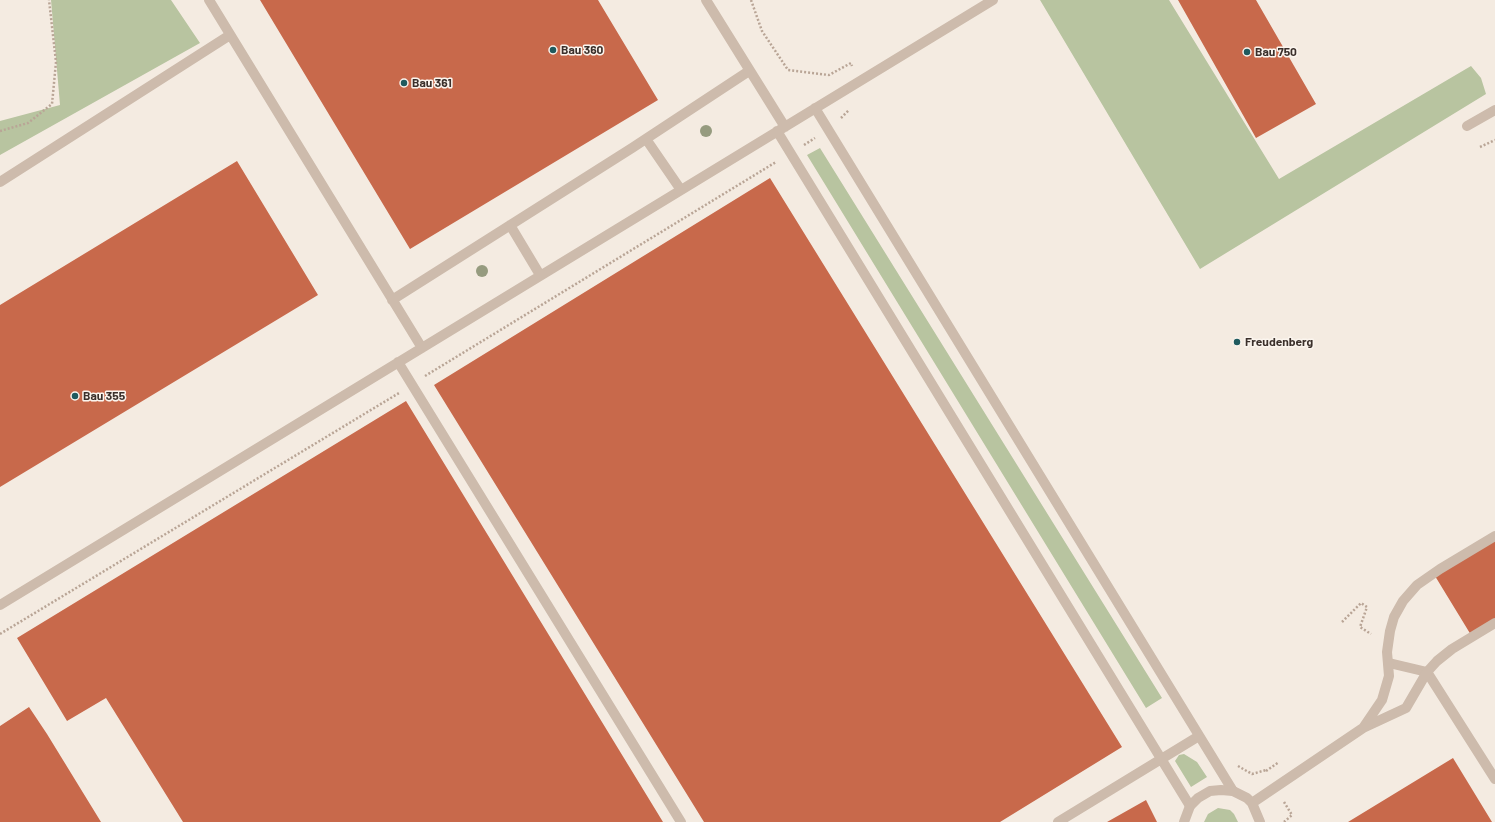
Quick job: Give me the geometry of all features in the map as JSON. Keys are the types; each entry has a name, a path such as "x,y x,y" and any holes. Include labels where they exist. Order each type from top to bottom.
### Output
{"street":[{"path":"209,0 422,348"},
{"path":"706,0 749,71 781,129 1190,806"},
{"path":"1,600 422,348 992,0"},
{"path":"0,182 230,35"},
{"path":"392,300 646,139 749,71"},
{"path":"815,108 1233,791 1252,803 1260,822"},
{"path":"1467,126 1495,110"},
{"path":"646,139 681,190"},
{"path":"510,225 540,275"},
{"path":"398,362 682,822"},
{"path":"1363,728 1382,700 1389,676 1387,652 1390,631 1394,617 1403,601 1423,581 1495,536"},
{"path":"1252,803 1363,728 1406,708 1427,672 1437,661 1452,649 1495,623"},
{"path":"1389,663 1427,672 1495,779"},
{"path":"1058,822 1200,736"},
{"path":"1184,822 1190,806 1198,798 1210,791 1233,791"}],"path":[{"path":"0,131 28,123 52,104 56,62 49,0"},
{"path":"1480,147 1495,140"},
{"path":"1342,622 1360,603 1367,607 1360,626 1371,633 1371,640"},
{"path":"1284,822 1292,814 1266,770 1285,758"}],"green space":[{"path":"51,0 171,0 200,43 0,155 0,121 60,105"},
{"path":"1040,0 1169,0 1279,179 1471,66 1481,78 1486,94 1200,269"},
{"path":"820,148 1162,698 1146,708 807,155"},
{"path":"1184,754 1197,762 1207,777 1191,787 1175,761 1179,755"},
{"path":"1218,808 1230,810 1238,822 1204,822 1208,814"}],"building":[{"name":"Bau 361","path":"260,0 598,0 658,100 410,249"},
{"name":"Bau 750","path":"1178,0 1256,0 1316,104 1256,138"},
{"name":"Bau 355","path":"237,161 318,295 0,487 0,305"},
{"path":"770,178 1122,747 1000,822 704,822 434,385"},
{"path":"406,401 663,822 183,822 106,698 67,721 17,638"},
{"path":"1495,540 1495,620 1471,635 1435,576"},
{"path":"29,707 101,822 0,822 0,726"},
{"path":"1453,758 1492,822 1348,822"},
{"path":"1146,800 1157,822 1107,822"}],"place":[{"name":"Bau 360","path":"553,50"},
{"name":"Bau 750","path":"1247,52"},
{"name":"Bau 361","path":"404,83"},
{"name":"Freudenberg","path":"1237,342"},
{"name":"Bau 355","path":"75,396"}]}
